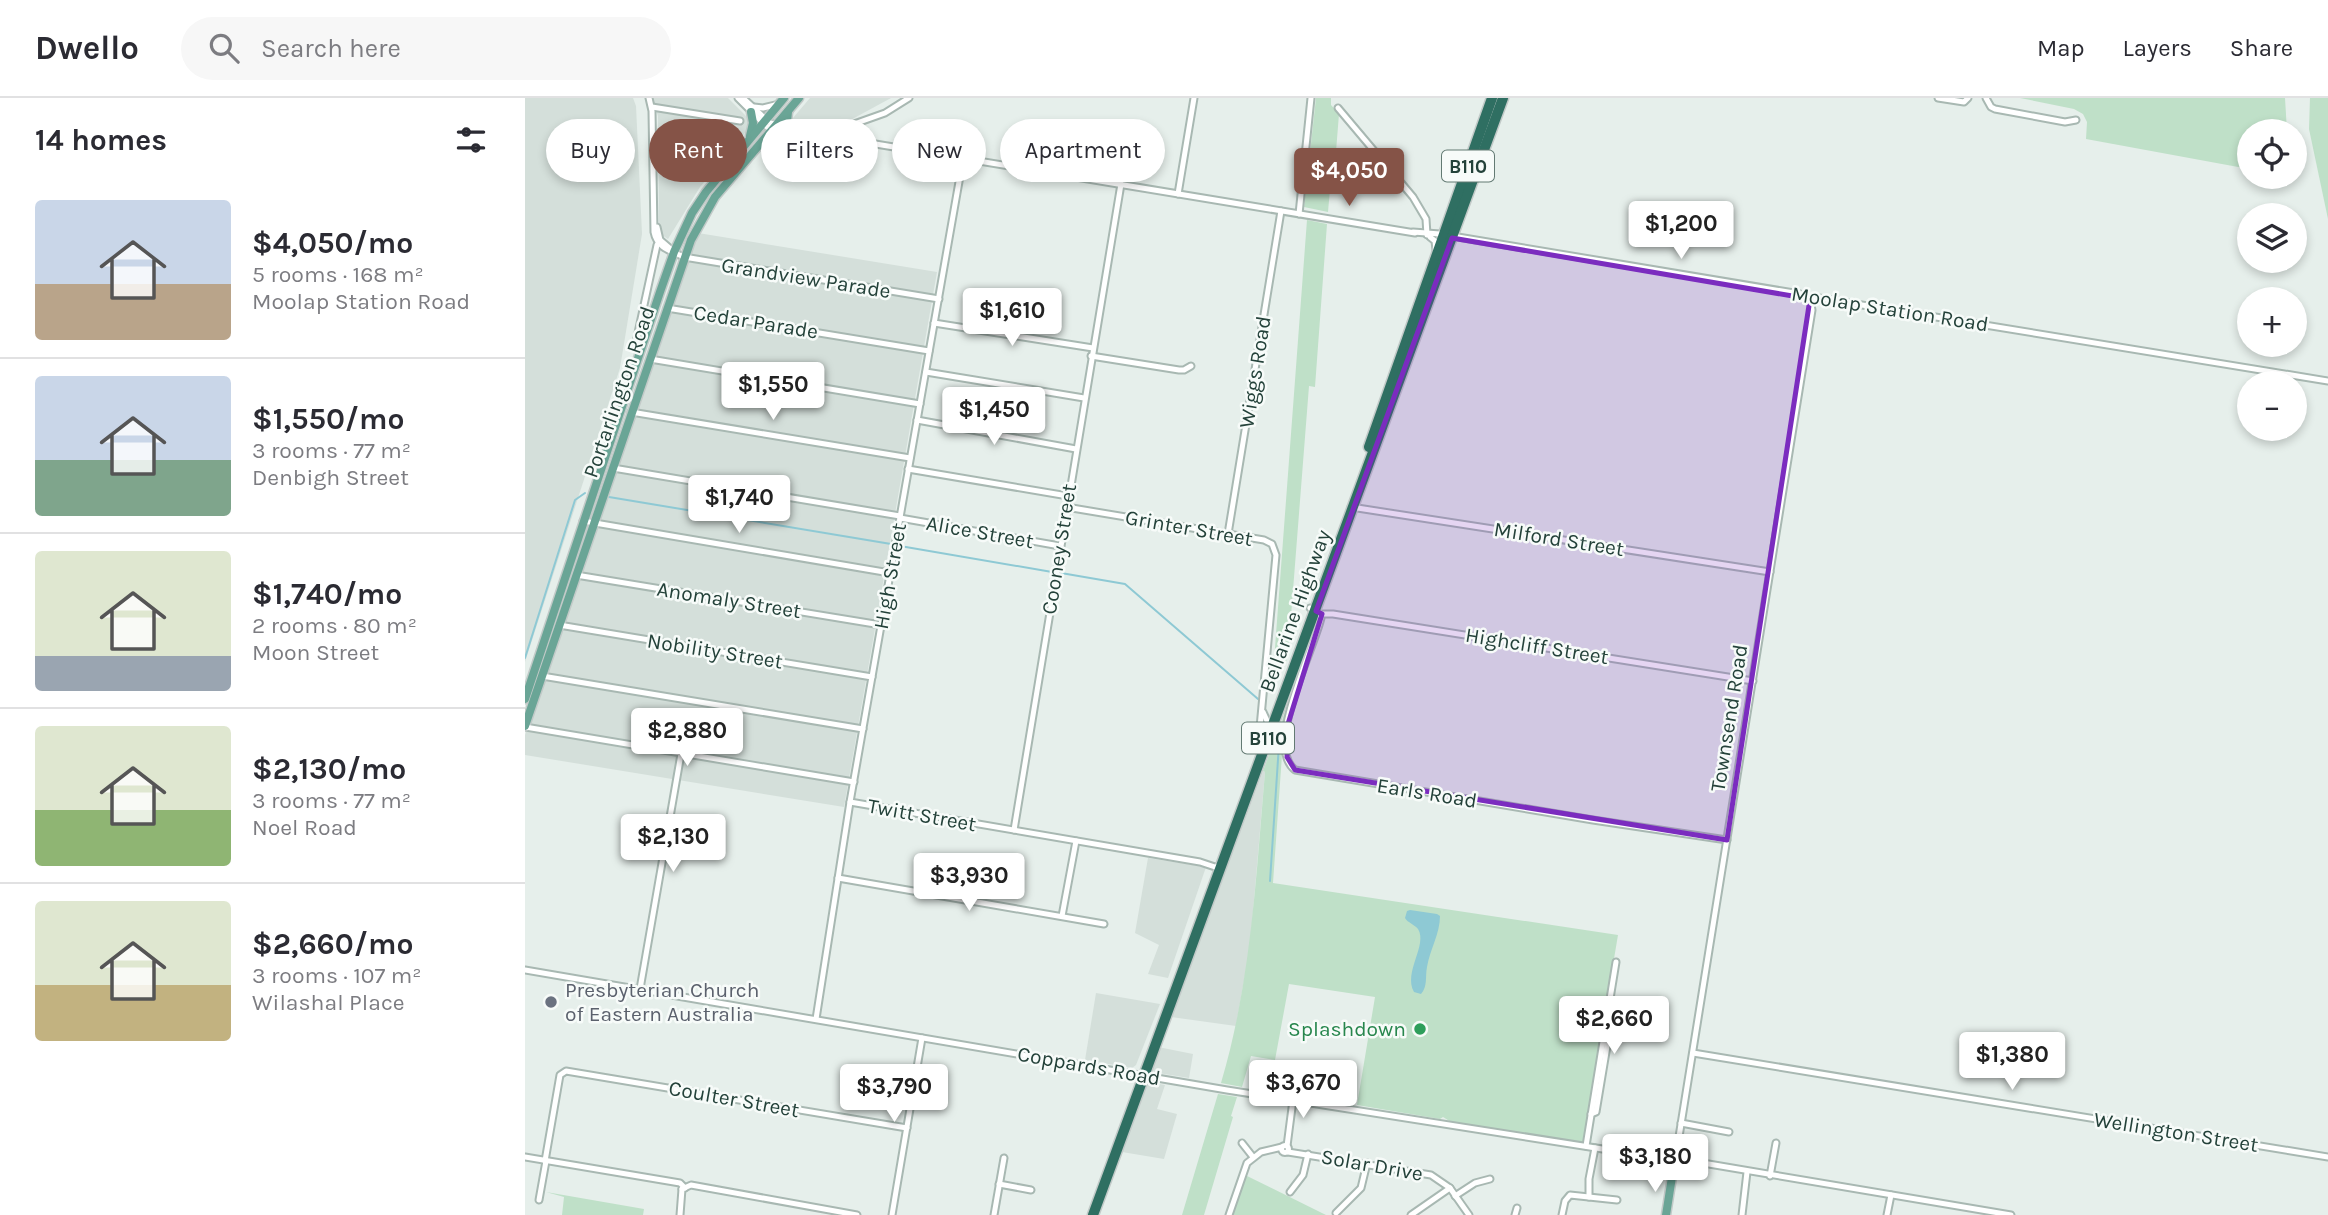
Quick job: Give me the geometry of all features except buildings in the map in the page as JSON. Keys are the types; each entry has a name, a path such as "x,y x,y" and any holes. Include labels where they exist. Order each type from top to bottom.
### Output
{"highway":[{"name":"Bellarine Highway","path":"1217,865 1315,611 1492,98"},
{"name":"Bellarine Highway","path":"1351,507 1436,257 1503,98"},
{"name":"Bellarine Highway","path":"1093,1215 1258,749 1315,611"},
{"path":"1268,723 1269,735"},
{"name":"Bellarine Highway","path":"1087,1215 1141,1075"}],"main road":[{"name":"Portarlington Road","path":"781,119 799,98"},
{"name":"Portarlington Road","path":"766,119 783,100"},
{"path":"747,142 753,129 751,109"},
{"path":"788,119 790,109"},
{"name":"Portarlington Road","path":"747,142 761,125"},
{"name":"Portarlington Road","path":"525,727 684,257 699,223 715,197 761,141"},
{"name":"Portarlington Road","path":"525,699 674,252 699,202 715,182"},
{"name":"Townsend Road","path":"1665,1215 1675,1160"}],"street":[{"path":"639,356 636,342 659,241 652,107 649,98"},
{"path":"741,98 762,119"},
{"path":"869,119 885,113 909,98"},
{"path":"1178,194 1194,98"},
{"path":"1299,214 1311,98"},
{"path":"1940,98 1966,100"},
{"path":"1986,98 1995,109 2065,122 2077,120"},
{"path":"751,109 767,108 783,100"},
{"path":"652,107 727,119"},
{"path":"1338,108 1410,193 1426,217 1427,234 1435,243 1436,257"},
{"name":"Moolap Station Road","path":"986,163 1413,232 1446,234 1805,295 1810,299 1819,298 2328,381"},
{"name":"High Street","path":"814,1019 959,182"},
{"name":"Cooney Street","path":"1014,830 1121,184"},
{"name":"Wiggs Road","path":"1228,534 1281,211"},
{"name":"Grandview Parade","path":"659,241 684,257 939,299"},
{"name":"Townsend Road","path":"1675,1160 1812,310 1810,299"},
{"name":"Cedar Parade","path":"666,308 929,351"},
{"path":"935,323 1093,348"},
{"path":"1091,356 1179,370 1191,366"},
{"path":"649,359 920,404"},
{"path":"926,372 1084,398"},
{"path":"631,412 910,458"},
{"path":"917,420 1076,449"},
{"name":"Alice Street","path":"612,468 1059,546"},
{"path":"908,469 1068,496"},
{"name":"Grinter Street","path":"1066,507 1267,541 1275,551 1258,749"},
{"name":"Milford Street","path":"1351,507 1770,572"},
{"path":"583,522 890,573"},
{"name":"Anomaly Street","path":"576,575 881,625"},
{"name":"Highcliff Street","path":"1315,611 1753,681"},
{"name":"Earls Road","path":"1315,611 1319,626 1293,693 1289,716 1287,757 1288,763 1295,770 1593,820 1727,839"},
{"name":"Nobility Street","path":"559,625 872,677"},
{"path":"542,676 863,729"},
{"name":"Grinter Street","path":"1262,709 1268,723"},
{"path":"525,727 854,782"},
{"path":"640,989 681,754"},
{"name":"Twitt Street","path":"850,802 1217,865"},
{"path":"1062,916 1076,841"},
{"path":"838,878 1104,924"},
{"path":"1586,1146 1616,962"},
{"name":"Coppards Road","path":"525,970 1141,1075 2011,1215"},
{"path":"892,1215 922,1038"},
{"name":"Wellington Street","path":"1693,1053 2328,1157"},
{"name":"Coulter Street","path":"545,1161 559,1077 562,1072 568,1071 907,1128"},
{"path":"1229,1215 1242,1172 1253,1157 1273,1149 1285,1148 1293,1100"},
{"path":"1681,1123 1729,1132"},
{"path":"1242,1143 1253,1157"},
{"path":"1770,1176 1776,1143"},
{"name":"Solar Drive","path":"1285,1148 1300,1153 1425,1173 1450,1188 1469,1215"},
{"path":"1589,1197 1589,1179 1595,1148"},
{"path":"1290,1192 1303,1175 1308,1154"},
{"path":"525,1157 673,1183 684,1188 696,1187 857,1215"},
{"path":"994,1215 1004,1158"},
{"path":"539,1200 545,1161"},
{"path":"1336,1213 1360,1188 1367,1163"},
{"path":"1742,1215 1747,1172"},
{"path":"1455,1196 1475,1183 1490,1178"},
{"path":"999,1184 1031,1190"},
{"path":"680,1215 684,1188"},
{"path":"1411,1215 1450,1188"},
{"path":"1888,1215 1891,1195"},
{"path":"1562,1215 1568,1196 1617,1200"}],"highlighted area":[{"path":"1452,238 1810,299 1727,840 1295,770 1287,757 1288,724 1322,614 1316,611"}],"shaded area":[{"path":"525,98 633,98 636,106 642,234 620,368 525,662"},
{"path":"652,98 728,98 747,117 749,128 747,130 747,119 658,119"},
{"path":"810,98 891,98 852,119 792,119"},
{"path":"659,182 704,182 668,239 659,233"},
{"path":"698,233 937,272 844,807 525,755 525,735"},
{"path":"1263,771 1250,947 1236,1026 1171,1017"},
{"path":"1148,858 1206,867 1168,978 1148,974 1159,945 1135,933"},
{"path":"1096,993 1160,1004 1136,1065 1132,1068 1085,1060"},
{"path":"1158,1047 1193,1054 1189,1078 1152,1072"},
{"path":"1149,1082 1165,1085 1157,1109 1177,1114 1164,1159 1122,1152"}],"green space":[{"path":"1316,98 1331,98 1331,105 1339,114 1333,189 1330,189 1328,212 1304,207"},
{"path":"2020,98 2285,98 2286,119 2237,119 2237,167 2086,139 2087,122 2083,114 2074,109"},
{"path":"2310,98 2328,98 2328,219 2309,129"},
{"path":"1307,220 1327,224 1315,387 1309,386 1286,662 1274,661"},
{"path":"1285,712 1273,883 1618,935 1583,1143 1451,1122 1443,1117 1440,1119 1357,1105 1375,997 1289,984 1275,1060 1251,1056 1242,1087 1221,1083 1246,968 1259,851 1263,771"},
{"path":"1218,1094 1237,1097 1204,1215 1182,1215"},
{"path":"1245,1175 1326,1215 1233,1215"},
{"path":"546,1192 644,1209 643,1215 562,1215 564,1197"}],"water":[{"path":"1410,910 1440,916 1421,994 1414,992 1411,984 1420,935 1418,929 1405,918"}],"waterway":[{"path":"525,658 575,500 585,493"},
{"path":"609,497 891,544"},
{"path":"900,546 1052,572"},
{"path":"1061,573 1125,584 1258,699"},
{"path":"1270,881 1280,729"}],"place":[{"name":"Presbyterian Church of Eastern Australia","path":"551,1002"},
{"name":"Splashdown","path":"1420,1029"}]}
